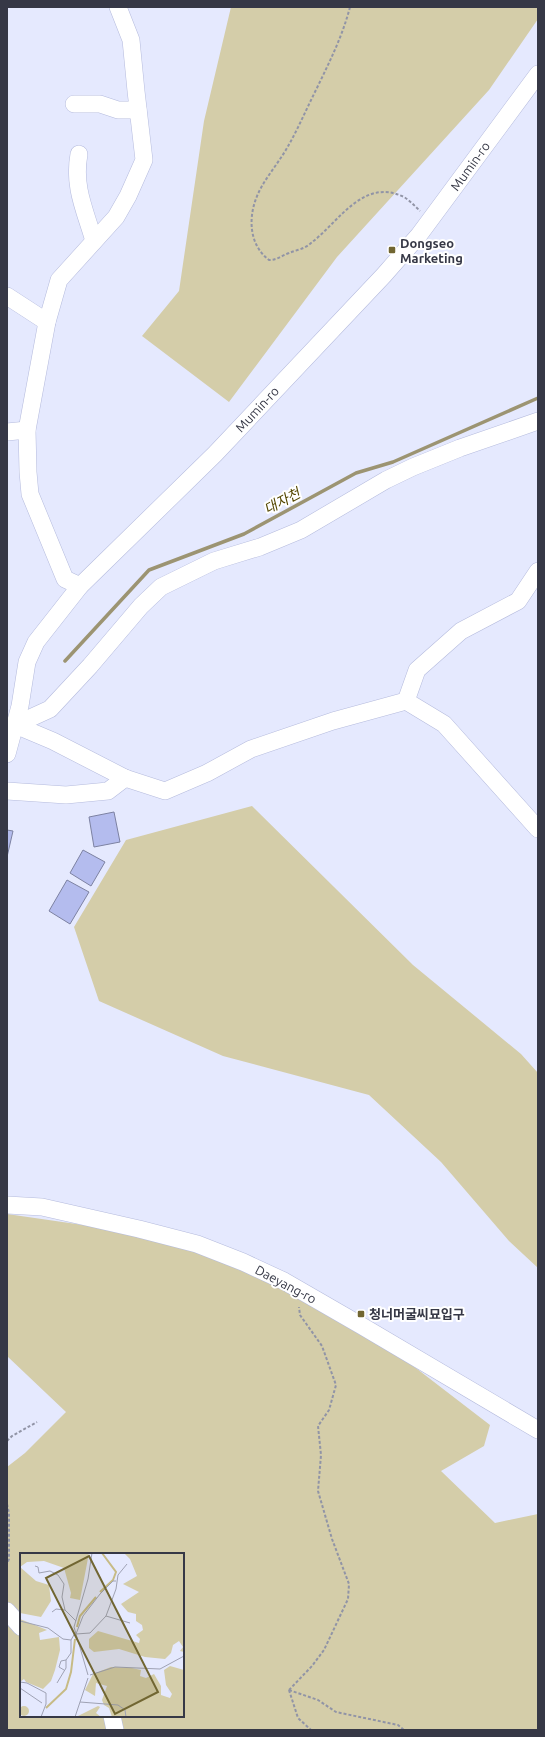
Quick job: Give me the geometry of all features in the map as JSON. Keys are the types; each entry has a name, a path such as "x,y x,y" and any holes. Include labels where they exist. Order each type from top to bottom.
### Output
{"street":[{"path":"80,586 65,579 30,494 27,430 47,322 59,280 116,217 128,196 144,160 132,40 118,7"},
{"name":"Mumin-ro","path":"7,754 14,714 27,662 36,642 80,586 215,454 384,275 419,235 538,74"},
{"path":"74,104 100,104 118,110 138,110"},
{"path":"79,154 77,166 77,186 94,241"},
{"path":"7,296 47,322"},
{"path":"14,714 50,709 142,606 161,587 214,561 260,547 301,530 386,480 413,467 460,448 538,421"},
{"path":"7,432 27,430"},
{"path":"406,701 417,670 460,631 518,601 538,571"},
{"path":"14,714 53,741 125,778 165,791 207,773 251,749 332,721 406,701 444,724 538,829"},
{"path":"7,791 66,795 108,791 125,778"},
{"name":"Daeyang-ro","path":"7,1205 42,1207 139,1229 197,1244 243,1262 297,1288 538,1430"},
{"path":"7,1611 20,1626"},
{"path":"112,1717 116,1730"}],"path":[{"path":"350,7 336,51 286,150 259,191 251,218 253,238 261,255 269,260 276,260 310,244 359,199 365,196 380,193 395,194 403,197 431,219"},
{"path":"289,1690 312,1666 324,1650 348,1599 349,1584 332,1539 318,1490 321,1455 318,1426 329,1410 336,1385 322,1346 300,1315 297,1288"},
{"path":"7,1441 12,1436 37,1422"},
{"path":"7,1504 9,1513 9,1559 7,1564"},
{"path":"289,1690 298,1718 311,1730"},
{"path":"289,1690 318,1700 336,1712 398,1725 404,1730"}],"shaded area":[{"path":"231,7 538,7 538,19 489,90 337,257 229,402 142,336 179,291 204,121"},
{"path":"252,806 413,965 521,1054 538,1073 538,1268 509,1241 441,1162 369,1095 223,1056 99,1001 74,927 126,840"},
{"path":"7,1214 97,1227 200,1239 408,1362 490,1425 484,1446 441,1471 495,1523 538,1514 538,1730 7,1730 7,1467 25,1453 66,1412 7,1356"}],"building":[{"path":"114,812 120,842 94,847 89,817"},
{"path":"7,830 13,831 7,857"},
{"path":"83,850 105,862 91,886 70,873"},
{"path":"67,880 89,892 70,924 49,911"}],"waterway":[{"name":"대자천","path":"65,661 149,570 244,534 356,473 393,462 538,398"}],"place":[{"name":"Dongseo Marketing","path":"392,250"},
{"name":"청너머굴씨묘입구","path":"361,1314"}]}
